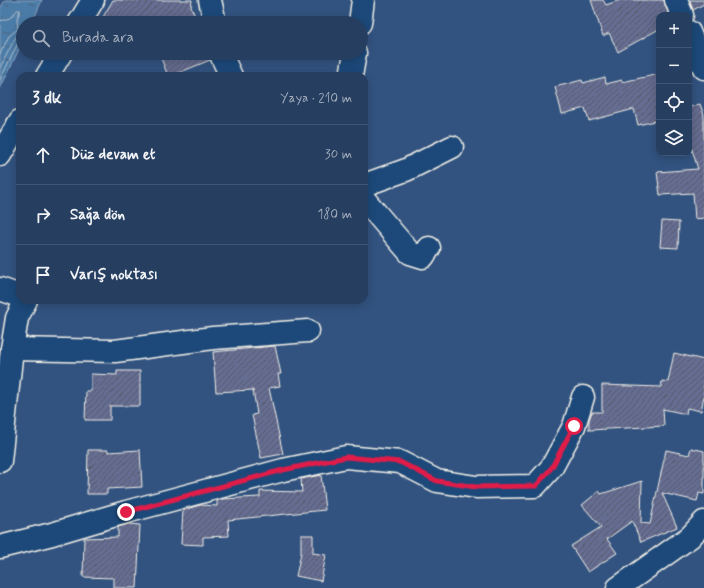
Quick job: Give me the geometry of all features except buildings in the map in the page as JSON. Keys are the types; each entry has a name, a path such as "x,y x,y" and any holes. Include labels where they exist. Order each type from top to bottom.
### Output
{"street":[{"path":"84,16 94,0"},
{"path":"210,0 213,16"},
{"path":"361,16 363,0"},
{"path":"676,0 681,12"},
{"path":"692,32 704,27"},
{"path":"692,40 704,68"},
{"path":"49,72 56,60"},
{"path":"224,60 229,72"},
{"path":"352,72 354,60"},
{"path":"0,155 16,129"},
{"path":"368,184 406,170 452,147"},
{"path":"368,203 410,253 423,257 429,248"},
{"path":"0,289 16,295"},
{"path":"0,461 12,349 17,318 24,304"},
{"path":"12,349 115,351 213,338 308,331"},
{"path":"0,547 283,470 346,457 400,462 437,481 476,487 536,486 552,467 574,426 583,397"},
{"path":"618,588 690,537 704,522"}],"water":[{"path":"5,0 42,0 35,16 16,16 16,56 0,89 0,9"}],"route":[{"path":"126,512 283,470 346,457 400,462 437,481 476,487 536,486 552,467 574,426"}]}
